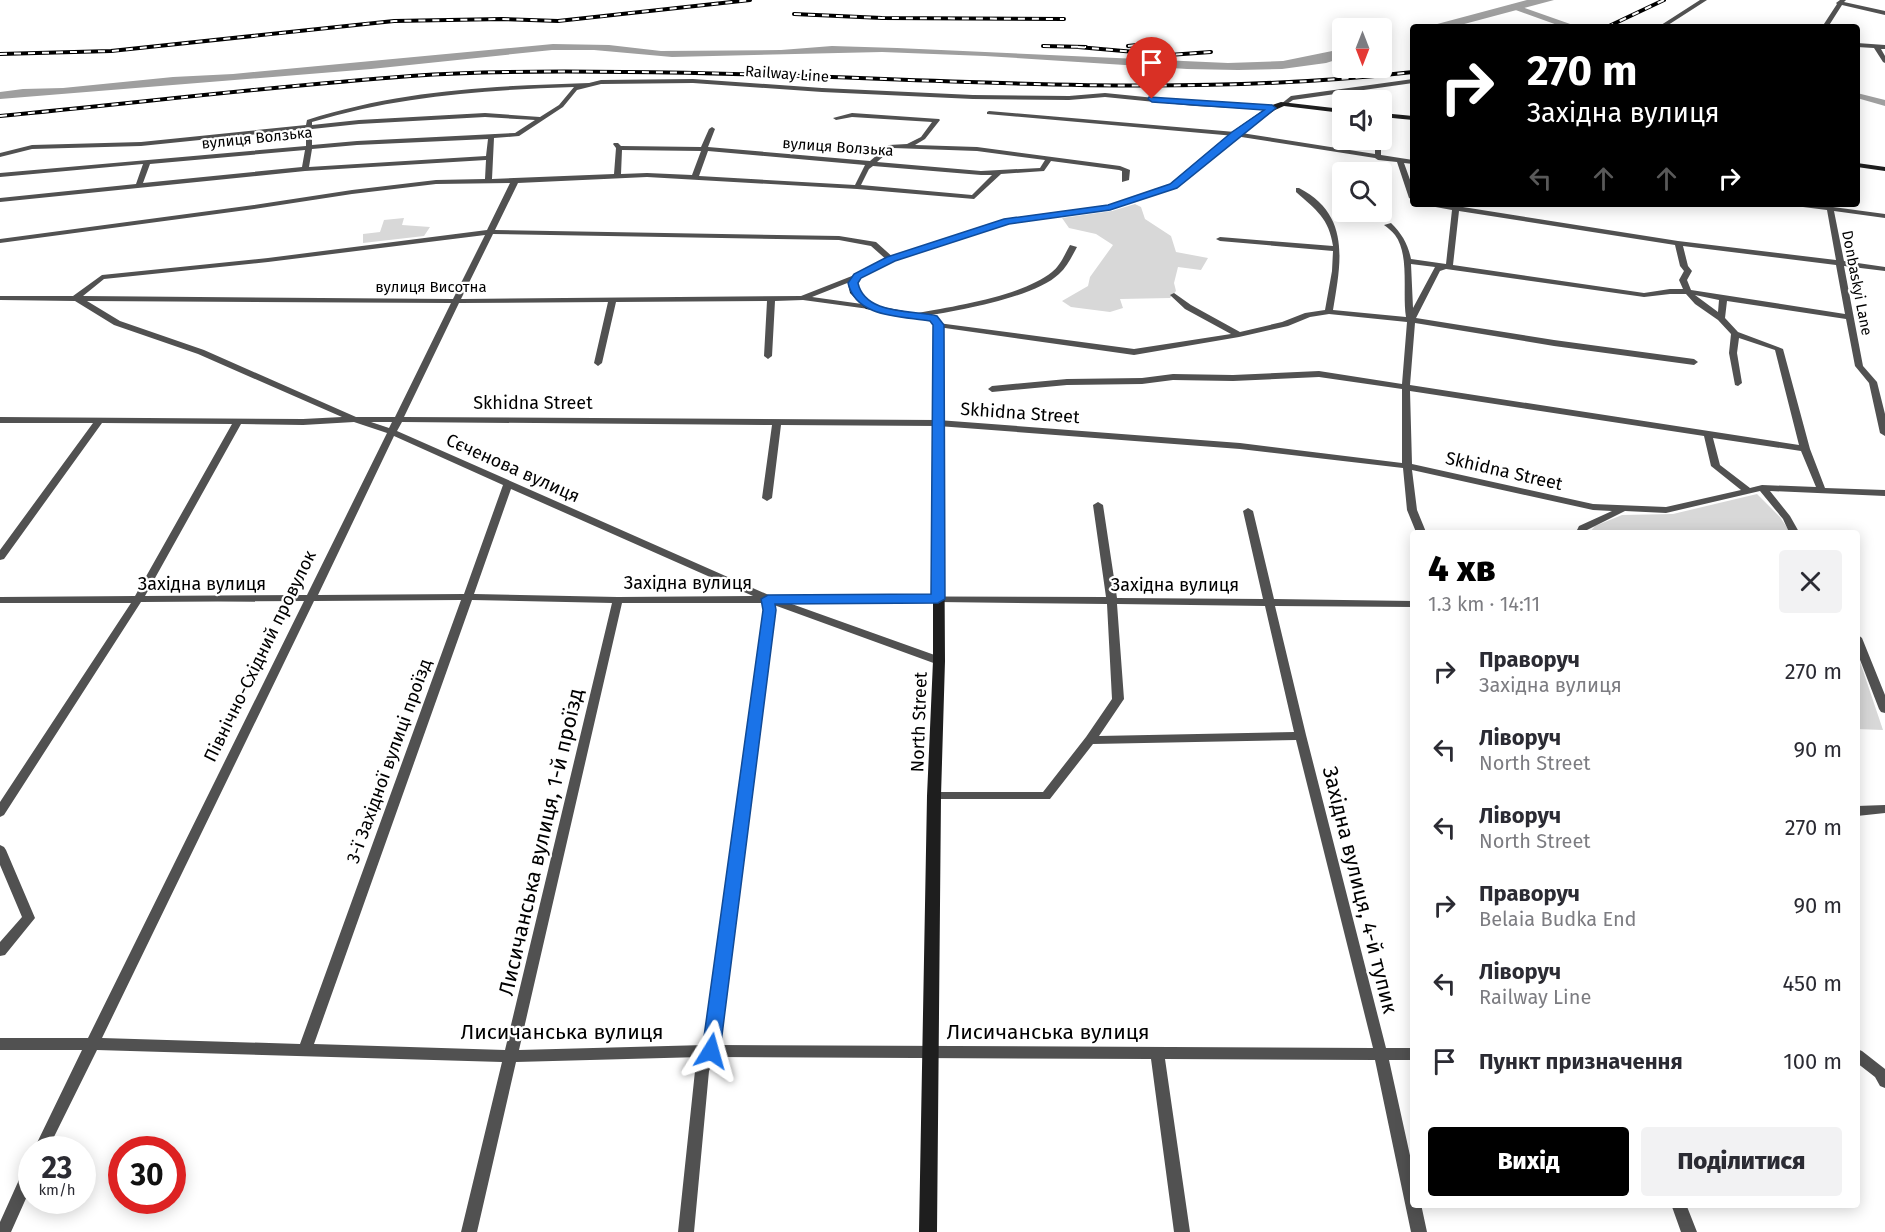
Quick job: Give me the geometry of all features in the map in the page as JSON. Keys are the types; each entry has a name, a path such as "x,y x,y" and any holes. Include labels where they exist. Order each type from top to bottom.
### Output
{"street":[{"path":"1666,24 1704,0"},
{"path":"1827,24 1841,2 1885,13"},
{"path":"1860,45 1885,47"},
{"path":"1876,46 1885,61"},
{"name":"Railway Line","path":"308,127 309,121 324,116 409,99 485,89 589,85 601,82 693,81 973,97 1069,98 1106,95 1195,104 1272,108"},
{"path":"869,307 855,293 853,283 857,276 891,259 1007,221 1096,210 1173,186 1235,134 1272,108 1284,104 1291,98 1410,81"},
{"path":"0,154 32,147 141,144 419,115 485,115 543,119 561,106 575,89 589,85"},
{"path":"1284,104 1332,110"},
{"path":"989,113 1235,134 1410,162"},
{"path":"408,132 419,115"},
{"path":"836,118 860,115 937,120 930,132 916,144 901,147"},
{"path":"1392,116 1410,118"},
{"name":"вулиця Волзька","path":"0,175 309,147 408,132 491,138 517,135 543,119"},
{"path":"305,169 309,147 308,127"},
{"path":"695,177 712,129"},
{"path":"488,181 491,138"},
{"name":"вулиця Волзька","path":"617,177 617,146 705,149 981,173 1042,170 1049,159"},
{"path":"856,187 866,168 887,148 901,147 977,150 1120,168 1126,170 1125,180"},
{"path":"1378,150 1378,158"},
{"path":"0,200 305,169 489,158"},
{"path":"1400,160 1410,189"},
{"path":"139,185 147,162"},
{"path":"1860,165 1885,169"},
{"path":"0,241 385,187 436,182 647,175 856,187 974,197 999,172"},
{"name":"Північно-Східний провулок","path":"46,1136 515,181"},
{"path":"1299,190 1319,207 1331,223 1339,245 1329,312"},
{"path":"1442,207 1678,243 1885,269"},
{"name":"Donbaskyi Lane","path":"1829,207 1859,366 1873,382 1885,433"},
{"path":"1835,207 1885,216"},
{"path":"1449,266 1455,210"},
{"path":"1388,225 1394,229 1403,242 1407,261 1407,306 1411,320 1406,387 1407,466 1412,510 1420,530"},
{"path":"76,298 102,277 268,260 490,232 838,238 873,244 891,259"},
{"path":"1220,239 1337,249"},
{"path":"1678,243 1684,266 1688,271 1683,280 1685,290 1697,302 1721,318 1735,334 1779,349 1805,449 1822,491"},
{"path":"918,315 1021,291 1055,274 1073,247"},
{"path":"1407,261 1644,295 1666,290 1685,290 1849,317"},
{"path":"1411,320 1437,269 1449,266"},
{"name":"вулиця Висотна","path":"0,298 456,301 771,299 801,298 857,276"},
{"path":"1174,295 1188,307 1239,335"},
{"name":"Сєченова вулиця","path":"76,298 117,323 201,352 354,419 392,432 768,599 939,661"},
{"path":"801,298 918,315 933,319 938,325 1134,352 1239,335 1285,324 1308,315 1329,312 1411,320 1694,362"},
{"path":"1721,318 1723,298"},
{"path":"768,356 771,299"},
{"path":"598,363 613,300"},
{"name":"North Street","path":"928,1232 934,796 939,661 938,325"},
{"path":"1735,334 1733,353 1738,383"},
{"path":"992,389 1067,382 1142,381 1173,377 1233,378 1319,374 1805,449"},
{"name":"Skhidna Street","path":"0,420 238,422 398,419 938,423 1240,446 1407,466 1593,507 1666,510 1762,488 1885,493"},
{"path":"0,557 99,421"},
{"path":"0,812 137,601 238,422"},
{"path":"767,498 777,422"},
{"path":"1708,434 1716,466 1748,491"},
{"name":"3-ї Західної вулиці проїзд","path":"305,1049 508,485"},
{"path":"1762,488 1793,530"},
{"path":"934,796 1046,796 1090,740 1118,699 1112,601 1098,505"},
{"path":"1582,530 1624,508"},
{"name":"Західна вулиця, 4-й тупик","path":"1248,511 1381,1054 1410,1190"},
{"name":"Західна вулиця","path":"0,600 310,600 468,597 618,600 938,599 1410,604"},
{"path":"686,1232 702,1071 711,1051 770,610 768,599"},
{"name":"Лисичанська вулиця, 1-й проїзд","path":"469,1232 618,600"},
{"path":"1860,646 1885,709"},
{"path":"1090,740 1302,738"},
{"path":"1860,811 1885,808"},
{"path":"0,850 29,918 0,951"},
{"name":"Лисичанська вулиця","path":"0,1044 305,1049 510,1056 711,1051 1410,1054"},
{"path":"1157,1053 1182,1232"},
{"path":"1860,1057 1884,1077"},
{"path":"1860,1067 1884,1077"},
{"path":"3,1232 18,1198"},
{"name":"Західна вулиця, 4-й тупик","path":"1414,1208 1419,1232"},
{"path":"1680,1208 1689,1232"}],"shaded area":[{"path":"1527,0 1554,0 1464,24 1437,24"},
{"path":"553,44 609,45 661,51 781,50 832,46 1228,63 1283,61 1332,51 1332,61 1326,63 1282,69 1238,70 882,52 672,57 594,50 552,50 371,69 0,99 0,92 23,89 63,88 173,77 233,74"},
{"path":"1135,204 1141,207 1145,219 1171,236 1176,252 1208,258 1201,270 1178,267 1174,283 1176,291 1170,298 1120,299 1123,308 1110,312 1071,307 1062,301 1088,286 1090,277 1113,245 1096,234 1069,228 1062,218 1112,211"},
{"path":"404,218 402,225 430,227 424,236 363,243 363,234 380,232 384,220"},
{"path":"1757,494 1780,517 1789,530 1592,530 1595,526 1622,515 1673,514"},
{"path":"1860,662 1883,730 1860,729"}],"waterway":[{"path":"1513,6 1562,24"},
{"path":"1860,96 1885,103"}],"railway":[{"path":"0,54 111,51 394,21 502,19 558,21 750,0"},
{"path":"1613,24 1664,0"},
{"path":"794,14 882,18 1064,19"},
{"path":"1128,46 1155,43"},
{"path":"1043,46 1086,47"},
{"path":"1078,47 1169,55 1211,52"},
{"path":"0,116 360,80 491,72 723,74 1117,85 1216,85 1314,81 1410,72"}],"route":[{"path":"711,1051 770,610 768,599 938,599 938,325 933,319 918,315 869,307 855,293 853,283 857,276 891,259 1007,221 1096,210 1173,186 1235,134 1272,108 1152,99"}]}
